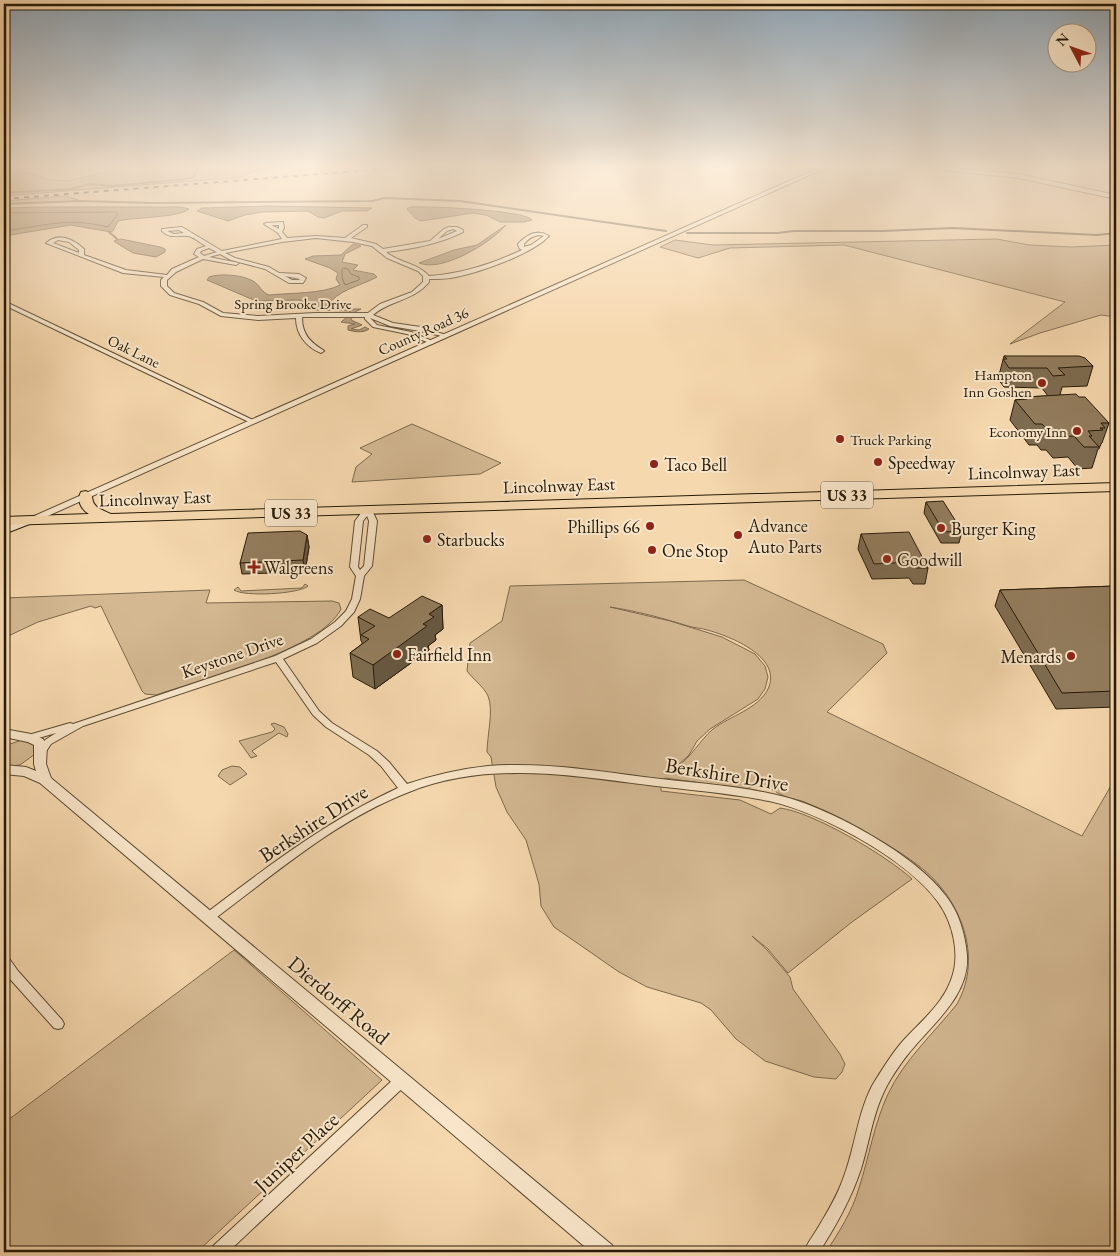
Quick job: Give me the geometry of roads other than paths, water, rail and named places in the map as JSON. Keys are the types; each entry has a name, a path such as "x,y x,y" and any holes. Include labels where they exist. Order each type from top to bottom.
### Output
{"highway":[{"name":"Lincolnway East","path":"4,522 1116,487"},
{"path":"86,496 85,503 87,507 112,518"}],"main road":[{"path":"4,531 28,521"}],"street":[{"name":"County Road 36","path":"28,521 695,224"},
{"path":"347,239 365,226"},
{"path":"382,251 403,249 432,241 446,237 461,231 457,228 446,229 432,241"},
{"path":"280,232 285,239"},
{"path":"188,234 233,259 249,263"},
{"path":"82,254 82,250 70,240 60,238 49,242 125,272 166,276 177,268 222,252 285,239 323,237 347,239 370,244 389,257 420,270 426,278 465,273 526,250 547,236 538,234 530,236 521,244 522,248 526,250"},
{"path":"210,246 197,252 204,258 262,265 279,274"},
{"name":"Spring Brooke Drive","path":"166,276 164,286 168,291 222,314 249,318 369,315 392,326 421,329 444,336"},
{"name":"Spring Brooke Drive","path":"426,278 424,285 418,291 378,308 369,315 367,320 375,326 408,333 432,342"},
{"name":"Oak Lane","path":"4,303 253,422"},
{"path":"299,316 302,337 321,351"},
{"name":"Keystone Drive","path":"25,738 59,727 80,724 278,658 314,641 338,624 350,612 356,600 360,576 368,566 373,521 368,510 359,521 354,566 360,576"},
{"path":"278,658 316,713 329,725 372,753 385,764 405,789"},
{"name":"Keystone Drive","path":"40,753 48,742 80,724"},
{"path":"4,733 39,742 46,780"},
{"path":"4,743 25,738"},
{"name":"Dierdorff Road","path":"6,770 28,765 40,753"},
{"name":"Berkshire Drive","path":"209,917 318,837 370,807 405,789 454,775 493,769 572,770 770,797 808,808 844,826 914,868 936,890 949,910 961,941 961,971 952,992 905,1049 875,1094 852,1172 828,1224 810,1252"},
{"name":"Dierdorff Road","path":"6,770 26,772 46,780 605,1252"},
{"path":"4,960 14,975 58,1024"},
{"name":"Juniper Place","path":"217,1252 402,1080"}],"water":[{"path":"4,224 117,224 111,232 71,225 4,236"},
{"path":"506,225 490,240 453,260 429,265 419,263 454,250 477,245"},
{"path":"121,239 160,247 165,249 165,252 156,257 133,253 114,241"},
{"path":"353,244 361,246 345,254 342,262 358,265 353,270 374,274 377,277 336,296 327,307 332,309 361,309 355,312 351,320 362,325 351,329 359,330 365,327 369,329 365,331 356,332 348,330 348,326 355,324 341,322 350,311 312,310 302,301 298,300 256,301 207,280 209,277 219,275 243,277 255,283 269,295 325,290 340,285 336,279 338,273 305,259 313,256 341,255"}],"waterway":[{"path":"615,224 666,231"},
{"path":"687,233 777,233 794,231 882,231 953,228 1097,235 1116,233"},
{"path":"109,232 117,239"}],"place":[{"name":"Hampton Inn Goshen","path":"1042,383"},
{"name":"Economy Inn","path":"1077,431"},
{"name":"Truck Parking","path":"840,439"},
{"name":"Speedway","path":"878,462"},
{"name":"Taco Bell","path":"654,464"},
{"name":"Phillips 66","path":"650,526"},
{"name":"Burger King","path":"941,528"},
{"name":"Advance Auto Parts","path":"738,535"},
{"name":"Starbucks","path":"427,539"},
{"name":"One Stop","path":"652,550"},
{"name":"Goodwill","path":"887,559"},
{"name":"Walgreens","path":"254,567"},
{"name":"Fairfield Inn","path":"397,654"},
{"name":"Menards","path":"1071,656"}]}
